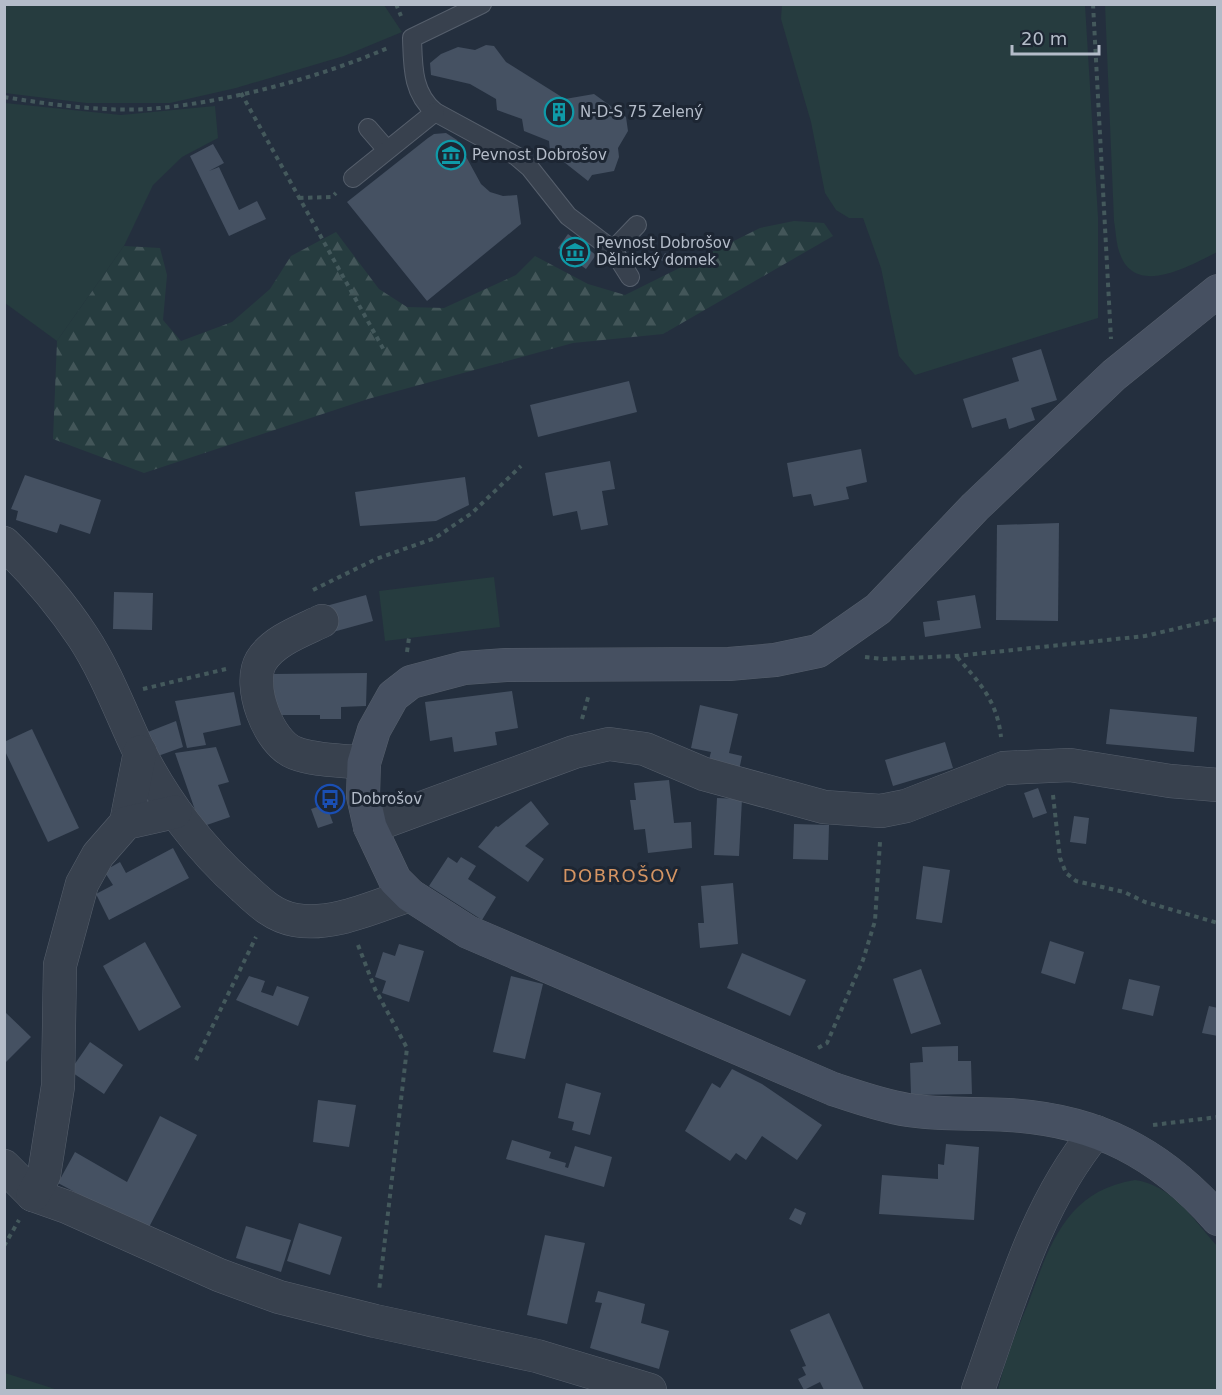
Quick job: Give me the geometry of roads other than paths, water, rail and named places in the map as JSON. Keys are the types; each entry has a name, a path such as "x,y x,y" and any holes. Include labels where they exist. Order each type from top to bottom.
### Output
{"street":[{"path":"1218,291 1114,375 975,507 878,609 818,651 775,660 729,664 464,668 411,682 393,696 374,730 364,763 363,796 370,827 395,880 410,895 468,932 833,1089 908,1110 1046,1118 1096,1132 1139,1150 1163,1166 1187,1186 1218,1219"},
{"path":"4,543 39,578 84,638 115,696 140,752 176,812 236,882 272,913 296,921 326,920 410,895"},
{"path":"314,608 260,662 258,688 262,711 270,732 281,745 295,753 364,763"},
{"path":"370,827 574,752 609,744 645,749 704,774 824,807 881,812 906,806 1004,768 1070,765 1170,781 1218,785"},
{"path":"33,1195 44,1175 58,1086 60,965 70,921 82,884 98,855 126,823 140,752"},
{"path":"126,823 176,812"},
{"path":"978,1390 1025,1259 1052,1196 1074,1158 1096,1132"},
{"path":"4,1166 33,1195 67,1207 246,1285 279,1297 375,1321 537,1356 650,1390"}],"lane":[{"path":"482,4 411,38 414,82 424,104 516,156 530,168 568,216 613,249 630,277"},
{"path":"352,178 435,112"},
{"path":"368,128 387,150"},
{"path":"613,249 637,225"}],"place":[{"name":"N-D-S 75 Zelený","path":"559,112"},
{"name":"Pevnost Dobrošov","path":"451,155"},
{"name":"Pevnost Dobrošov Dělnický domek","path":"575,252"},
{"name":"Dobrošov","path":"330,799"}],"district":[{"name":"DOBROŠOV","path":"621,876"}]}
